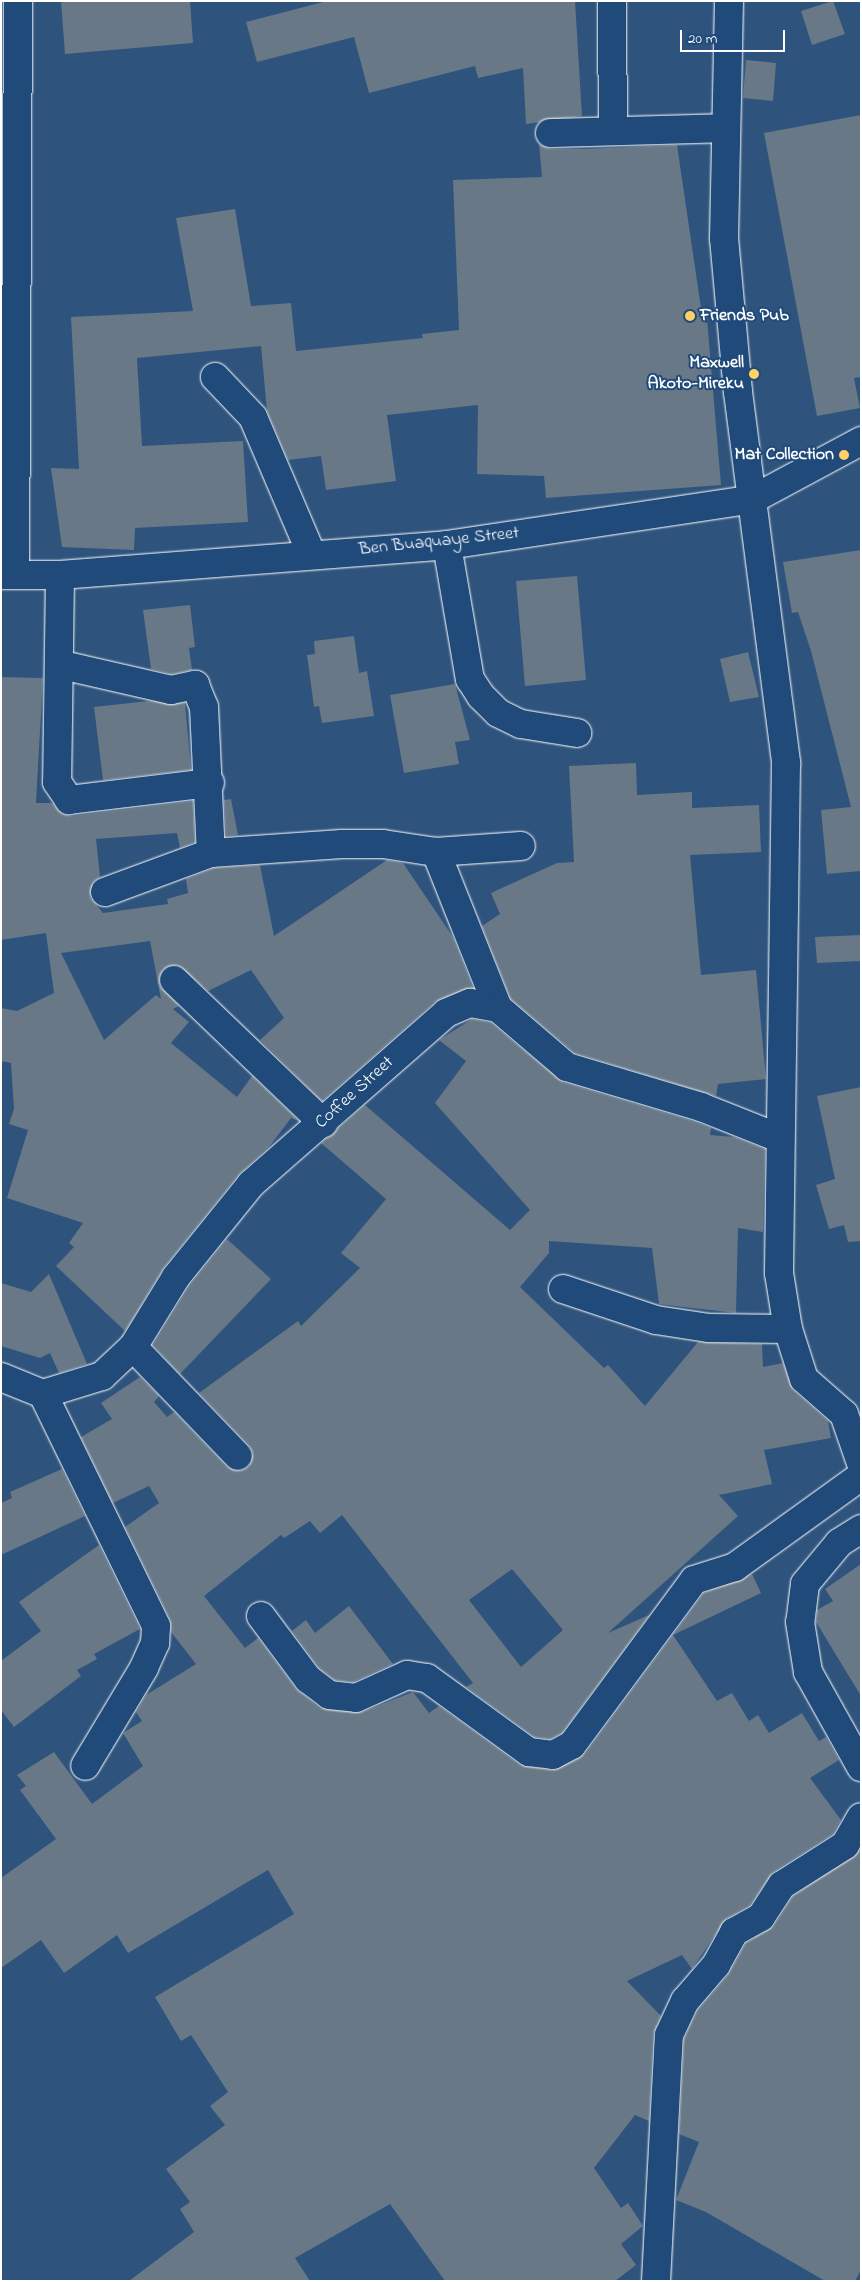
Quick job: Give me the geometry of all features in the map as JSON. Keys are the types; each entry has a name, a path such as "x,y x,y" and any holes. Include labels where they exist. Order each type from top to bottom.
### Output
{"street":[{"path":"8,575 8,366 18,1"},
{"path":"612,1 613,129"},
{"path":"729,1 724,238 738,392 786,763 779,1138 779,1273 788,1329 804,1379 844,1414 861,1463"},
{"path":"550,133 613,129 725,128"},
{"path":"215,377 253,417 312,555"},
{"name":"Ben Buaquaye Street","path":"8,575 60,575 447,544 753,500 861,441"},
{"path":"447,544 470,679 480,696 498,713 521,724 577,733"},
{"path":"60,575 62,665 57,782 69,800 210,783"},
{"path":"62,665 171,690 195,685 204,707 210,783 211,853"},
{"path":"105,892 211,853 358,844 436,852 521,846"},
{"path":"436,852 498,1008 567,1068 702,1106 779,1138"},
{"path":"174,980 323,1123"},
{"name":"Coffee Street","path":"43,1394 102,1376 134,1347 176,1277 251,1184 323,1123 446,1013 470,1003 498,1008"},
{"path":"563,1290 656,1320 709,1328 788,1329"},
{"path":"134,1347 238,1456"},
{"path":"1,1376 43,1394 156,1626 155,1644 144,1668 85,1766"},
{"path":"260,1616 308,1679 329,1695 356,1698 407,1675 427,1678 529,1752 553,1755 572,1746 694,1580 735,1567 861,1476"},
{"path":"861,1529 839,1543 805,1584 800,1622 808,1672 861,1768"},
{"path":"656,2281 669,2035 685,2001 716,1965 734,1932 761,1917 782,1885 845,1845 861,1818"}],"building":[{"path":"61,1 190,1 193,43 65,54"},
{"path":"327,1 575,1 582,116 526,124 523,68 478,78 475,66 369,93 354,37 257,62 246,22"},
{"path":"833,1 845,34 812,45 801,11"},
{"path":"746,60 776,63 773,101 743,98"},
{"path":"861,115 861,377 854,378 860,408 817,416 764,133"},
{"path":"539,144 550,149 677,145 701,308 706,307 721,485 546,498 544,476 477,474 478,405 387,415 396,481 326,490 321,456 288,460 267,411 261,346 137,358 142,446 243,441 248,522 135,528 134,550 62,547 51,468 79,469 71,317 193,311 176,218 235,209 251,306 291,303 296,351 423,338 422,334 459,330 453,180 542,177"},
{"path":"861,550 861,871 827,874 821,810 851,807 811,651 798,612 792,613 783,562"},
{"path":"577,576 586,680 525,686 516,581"},
{"path":"190,605 195,647 189,648 192,670 171,674 151,669 143,610"},
{"path":"354,636 359,673 367,671 374,716 322,723 319,706 314,707 307,655 315,654 314,641"},
{"path":"748,652 759,697 730,702 720,659"},
{"path":"1,677 43,678 36,803 52,803 62,814 71,816 193,801 195,842 180,848 177,833 96,839 100,877 93,882 90,897 103,913 168,904 167,899 188,893 186,879 214,868 260,865 274,936 387,860 403,863 453,937 473,988 436,1001 322,1101 260,1040 284,1018 251,970 208,991 178,965 163,969 159,985 179,1006 173,1009 189,1022 171,1043 237,1097 252,1076 299,1121 291,1118 269,1147 239,1174 164,1267 125,1331 56,1266 74,1247 69,1243 83,1223 7,1198 28,1130 9,1124 14,1109 11,1063 1,1061 1,1008 17,1011 54,993 46,933 1,940","holes":["150,941 161,999 156,995 104,1040 61,953"]},
{"path":"455,684 470,740 455,742 459,764 404,773 390,695"},
{"path":"148,701 185,703 191,770 103,780 94,707"},
{"path":"636,763 637,795 692,792 692,808 759,805 761,852 690,855 701,975 756,970 766,1079 718,1084 716,1096 575,1053 511,999 482,926 500,914 491,893 557,863 574,862 569,766"},
{"path":"231,799 238,835 226,836 224,800"},
{"path":"861,935 861,961 817,963 815,937"},
{"path":"472,1019 491,1023 562,1082 696,1122 711,1128 710,1135 734,1137 765,1149 763,1232 738,1228 736,1313 659,1304 652,1248 549,1241 549,1253 520,1287 604,1368 608,1365 645,1406 698,1342 762,1344 763,1367 783,1363 793,1390 828,1421 831,1438 764,1450 772,1484 719,1495 738,1516 608,1633 649,1615 562,1733 550,1739 535,1737 466,1687 473,1683 342,1515 320,1533 310,1521 284,1538 281,1535 204,1596 245,1648 258,1638 296,1689 320,1708 362,1712 413,1692 429,1713 439,1706 520,1765 552,1770 585,1754 704,1593 752,1574 761,1593 673,1635 717,1701 732,1693 749,1721 758,1715 769,1733 802,1713 819,1741 826,1737 839,1760 810,1778 841,1820 833,1834 773,1872 750,1905 726,1919 692,1969 682,1955 627,1981 661,2016 653,2034 649,2121 635,2115 594,2168 621,2208 628,2203 643,2226 621,2244 636,2265 615,2281 445,2281 390,2204 295,2258 310,2281 129,2281 194,2232 180,2209 190,2202 166,2169 225,2125 210,2106 228,2092 191,2035 181,2041 155,1997 294,1914 268,1870 128,1953 117,1935 64,1973 41,1940 1,1968 1,1878 56,1839 20,1790 26,1786 17,1775 54,1752 92,1804 143,1766 123,1733 142,1721 136,1712 146,1695 196,1664 171,1632 170,1619 125,1527 159,1503 149,1486 113,1503 81,1437 112,1419 101,1403 140,1377 159,1396 154,1402 167,1417 174,1412 227,1467 241,1471 249,1467 253,1453 250,1446 199,1393 298,1321 301,1326 360,1268 341,1253 386,1199 321,1143 365,1105 510,1230 530,1210 435,1103 466,1061 439,1040","holes":["512,1569 563,1630 521,1667 469,1600"]},
{"path":"861,1087 861,1241 848,1242 844,1225 829,1229 816,1185 835,1179 817,1096"},
{"path":"227,1239 271,1279 180,1374 153,1345 189,1286"},
{"path":"49,1274 87,1364 59,1373 50,1353 40,1358 1,1346 1,1283 31,1292"},
{"path":"62,1469 85,1516 1,1555 1,1503 12,1498 10,1492"},
{"path":"99,1545 140,1629 94,1654 97,1659 77,1670 81,1676 14,1727 1,1710 1,1661 41,1631 19,1602"},
{"path":"861,1564 861,1696 816,1622 817,1610 833,1601 825,1589"},
{"path":"349,1606 393,1664 353,1682 335,1680 319,1668 292,1631 306,1620 315,1633"},
{"path":"861,1849 861,2270 855,2281 825,2281 706,2212 676,2200 699,2142 679,2134 684,2039 698,2010 728,1975 746,1943 774,1926 793,1896"}],"place":[{"name":"Friends Pub","path":"690,316"},
{"name":"Maxwell Akoto-Mireku","path":"754,374"},
{"name":"Mat Collection","path":"844,455"}]}
